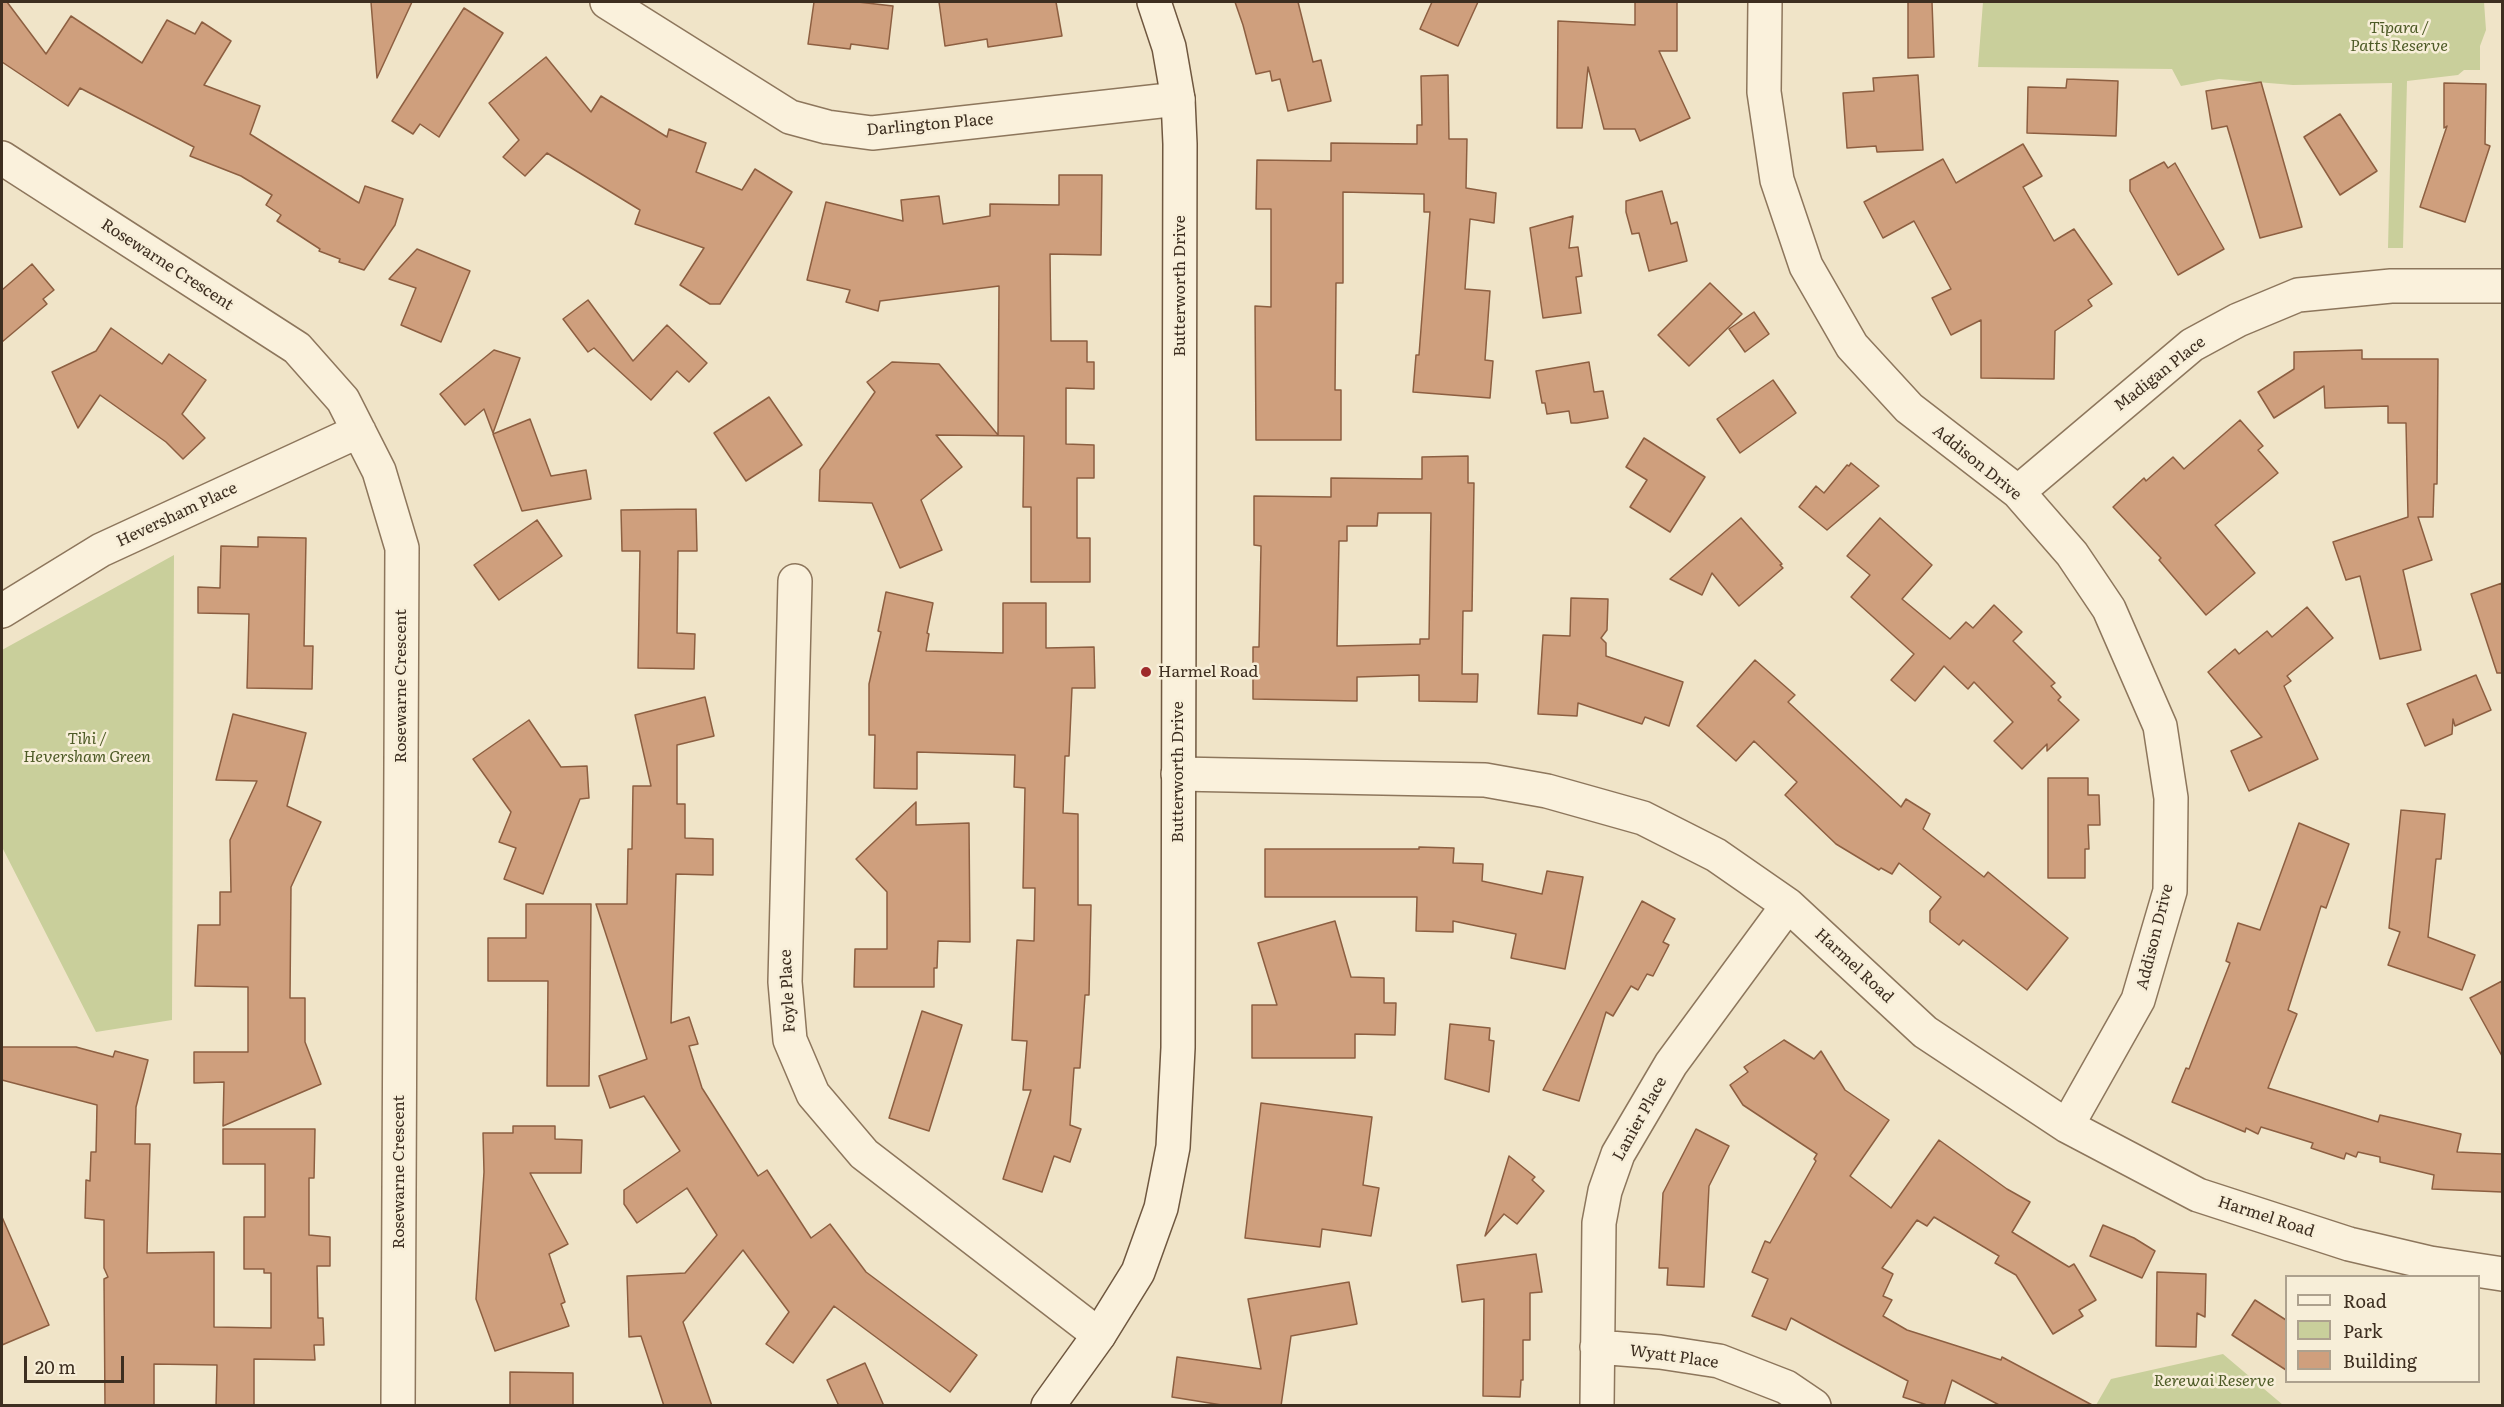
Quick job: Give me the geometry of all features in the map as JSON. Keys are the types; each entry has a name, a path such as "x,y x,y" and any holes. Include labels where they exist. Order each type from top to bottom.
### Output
{"street":[{"name":"Darlington Place","path":"607,2 790,117 826,127 872,133 1178,99"},
{"name":"Butterworth Drive","path":"1048,1406 1099,1335 1138,1272 1161,1208 1173,1147 1178,1048 1180,434 1178,99 1169,47 1154,2"},
{"name":"Addison Drive","path":"1765,2 1764,92 1777,180 1806,266 1852,346 1909,408 2018,492 2072,554 2109,609 2160,726 2171,798 2170,891 2138,1000 2067,1126"},
{"name":"Rosewarne Crescent","path":"2,158 297,348 343,400 379,471 402,548 398,1406"},
{"name":"Madigan Place","path":"2018,492 2192,345 2238,320 2298,295 2391,286 2502,286"},
{"name":"Heversham Place","path":"2,611 101,550 359,431"},
{"name":"Foyle Place","path":"795,580 785,982 790,1040 813,1094 864,1154 1099,1335"},
{"name":"Harmel Road","path":"1178,774 1485,780 1547,790 1643,818 1716,855 1788,905 1925,1032 2067,1126 2198,1195 2349,1244 2430,1263 2502,1274"},
{"name":"Lanier Place","path":"1596,1406 1599,1223 1605,1191 1618,1154 1671,1064 1788,905"},
{"name":"Wyatt Place","path":"1597,1347 1660,1352 1719,1361 1786,1387 1814,1406"}],"green space":[{"name":"Tīpara / Patts Reserve","path":"1983,2 2484,2 2486,30 2480,46 2480,70 2464,70 2458,75 2407,81 2403,248 2388,248 2392,83 2293,85 2219,79 2181,86 2172,69 1978,67"},
{"name":"Tihi / Heversham Green","path":"174,555 172,1020 96,1032 2,847 2,650"},
{"name":"Rerewai Reserve","path":"2223,1354 2283,1405 2096,1405 2111,1379"}],"building":[{"path":"2,2 7,2 46,54 71,16 142,63 167,20 195,34 202,22 231,41 204,85 260,106 250,134 359,203 365,186 403,199 395,225 364,270 339,262 340,259 319,251 320,249 277,221 281,215 266,205 272,195 241,176 190,156 194,147 80,88 68,106 2,62"},
{"path":"371,2 412,2 377,78"},
{"path":"814,2 858,2 893,6 888,49 851,44 850,49 808,44"},
{"path":"939,2 1056,2 1062,36 988,47 987,39 945,46"},
{"path":"1235,2 1298,2 1313,62 1321,60 1331,101 1288,111 1280,79 1272,81 1270,71 1256,74"},
{"path":"1432,2 1478,2 1458,46 1420,29"},
{"path":"1635,2 1677,2 1677,51 1659,51 1690,118 1640,141 1635,129 1604,129 1588,67 1582,128 1557,128 1558,21 1635,25"},
{"path":"1908,2 1932,2 1934,57 1908,58"},
{"path":"464,8 503,33 439,137 420,124 413,134 392,121"},
{"path":"546,57 591,112 601,96 667,137 669,129 706,143 696,172 742,190 755,169 792,192 720,304 710,304 680,285 704,248 635,224 640,210 547,153 525,176 503,157 519,140 489,103"},
{"path":"1448,75 1449,139 1467,139 1466,188 1496,193 1494,223 1470,219 1465,289 1490,291 1485,360 1493,361 1490,398 1413,392 1416,355 1419,355 1430,212 1424,212 1424,194 1343,192 1343,283 1336,283 1335,390 1341,390 1341,440 1256,440 1255,306 1271,307 1271,209 1256,209 1257,160 1331,161 1331,143 1417,144 1417,125 1422,125 1421,76"},
{"path":"1918,75 1923,150 1877,152 1876,146 1847,148 1843,93 1874,91 1873,78"},
{"path":"2067,79 2118,81 2116,136 2027,133 2028,87 2066,88"},
{"path":"2261,82 2302,227 2260,238 2227,126 2212,129 2206,91"},
{"path":"2444,83 2486,84 2485,144 2490,146 2465,222 2420,207 2447,126 2444,128"},
{"path":"2340,114 2377,171 2340,195 2304,137"},
{"path":"2023,144 2042,176 2023,187 2054,241 2074,229 2112,284 2088,300 2092,306 2055,331 2054,379 1981,378 1981,320 1951,335 1932,298 1951,289 1914,221 1883,238 1864,202 1943,159 1956,183"},
{"path":"2164,162 2168,168 2175,163 2224,249 2178,275 2130,191 2130,180"},
{"path":"1059,175 1102,175 1101,255 1050,254 1051,341 1087,341 1087,362 1094,362 1094,389 1066,388 1066,444 1094,445 1094,478 1077,478 1077,538 1090,538 1090,582 1031,582 1031,507 1023,507 1024,436 936,435 962,467 921,500 942,550 900,568 872,503 819,501 820,470 875,392 867,382 892,362 939,364 998,435 999,286 880,301 878,311 846,302 850,290 807,280 826,202 903,221 901,200 939,196 943,224 990,216 990,204 1059,205"},
{"path":"1662,191 1671,224 1677,222 1687,261 1649,271 1639,233 1632,234 1626,212 1626,201"},
{"path":"1573,216 1569,248 1578,247 1582,276 1576,277 1581,313 1543,318 1530,228"},
{"path":"417,249 470,271 441,342 401,325 416,288 389,279"},
{"path":"32,264 54,290 43,299 47,304 2,342 2,290"},
{"path":"1710,283 1742,314 1689,366 1658,335"},
{"path":"588,300 633,361 667,325 707,363 689,382 677,371 651,400 594,348 588,352 563,319"},
{"path":"1754,312 1769,334 1745,352 1729,329"},
{"path":"111,328 162,364 169,354 206,380 182,414 205,438 183,459 166,442 100,395 78,428 52,372 96,351"},
{"path":"494,350 520,358 493,433 484,409 465,425 440,394"},
{"path":"2362,350 2362,359 2438,359 2437,484 2434,484 2433,517 2418,517 2432,560 2403,570 2421,650 2380,659 2360,576 2346,580 2333,542 2408,517 2406,423 2388,423 2388,406 2325,408 2324,386 2274,418 2258,392 2294,369 2294,352"},
{"path":"1589,362 1594,392 1603,391 1608,418 1571,423 1569,411 1547,414 1545,403 1542,403 1536,371"},
{"path":"1773,380 1796,413 1740,453 1717,419"},
{"path":"769,397 802,445 746,481 714,433"},
{"path":"530,419 551,476 586,470 591,499 522,511 493,434"},
{"path":"2240,420 2263,446 2258,450 2278,473 2215,525 2255,573 2206,615 2159,560 2161,558 2113,507 2144,478 2146,481 2173,457 2184,469"},
{"path":"1644,438 1705,477 1670,532 1630,507 1647,480 1626,467"},
{"path":"1468,456 1468,483 1474,483 1472,611 1463,611 1462,674 1478,674 1477,702 1419,701 1419,675 1357,677 1357,701 1253,699 1253,647 1259,647 1261,546 1254,545 1254,496 1331,497 1331,478 1422,479 1422,457","holes":["1378,513 1431,513 1429,639 1420,639 1420,644 1337,646 1339,541 1347,541 1347,526 1377,526"]},
{"path":"1851,463 1879,486 1827,530 1799,507 1816,486 1824,493"},
{"path":"696,509 697,551 678,551 677,633 695,634 694,669 638,668 640,551 622,551 621,510"},
{"path":"1741,518 1782,564 1780,565 1783,568 1739,606 1712,573 1702,595 1670,579"},
{"path":"1880,518 1932,565 1902,599 1950,639 1966,622 1973,628 1994,605 2022,632 2013,641 2055,683 2051,686 2061,697 2058,700 2079,720 2047,751 2047,744 2022,769 1994,741 2013,722 1974,682 1968,689 1944,666 1915,701 1891,680 1914,654 1851,597 1870,575 1847,556"},
{"path":"537,520 562,556 499,600 474,565"},
{"path":"258,537 306,538 304,646 313,646 312,689 247,688 249,614 198,613 198,587 220,588 221,546 258,547"},
{"path":"2502,583 2502,673 2497,673 2471,594"},
{"path":"886,592 933,603 926,651 1003,653 1003,603 1046,603 1046,648 1094,647 1095,688 1072,688 1069,756 1065,756 1063,813 1078,814 1078,905 1091,905 1089,995 1085,995 1080,1068 1074,1068 1070,1125 1081,1129 1070,1162 1054,1156 1042,1192 1003,1179 1031,1090 1023,1090 1027,1041 1012,1040 1017,940 1034,941 1035,888 1023,888 1025,788 1014,787 1015,755 917,752 917,789 874,788 875,735 869,735 869,684 881,632 878,631"},
{"path":"1571,598 1608,599 1607,630 1601,638 1606,643 1606,656 1683,682 1669,726 1645,717 1642,724 1578,703 1577,716 1538,714 1543,635 1570,636"},
{"path":"2307,607 2333,638 2287,676 2291,681 2284,686 2318,759 2249,791 2231,751 2262,737 2208,672 2235,649 2239,654 2267,631 2272,637"},
{"path":"1755,660 1795,695 1788,702 1901,807 1906,799 1930,814 1923,829 1984,877 1988,872 2068,938 2027,990 1963,940 1959,945 1930,922 1930,911 1941,897 1899,863 1892,874 1881,868 1879,870 1836,844 1785,795 1797,782 1754,741 1736,761 1697,726"},
{"path":"2476,675 2491,710 2455,726 2453,719 2452,734 2425,746 2407,704"},
{"path":"705,697 714,736 677,745 677,804 685,804 685,838 713,839 713,875 676,874 671,1023 689,1017 698,1044 689,1046 702,1088 758,1176 767,1170 811,1238 830,1224 866,1272 977,1355 950,1392 834,1306 793,1363 766,1344 789,1312 743,1250 683,1322 712,1406 664,1406 641,1336 629,1337 627,1276 685,1273 717,1235 687,1188 637,1223 624,1204 624,1190 680,1151 644,1096 610,1108 599,1076 647,1059 596,904 627,904 628,849 632,849 633,786 651,786 635,715"},
{"path":"233,714 306,733 287,806 321,822 291,887 290,998 305,998 305,1042 321,1084 223,1126 224,1082 194,1083 194,1052 248,1052 248,987 195,986 198,925 220,925 220,892 231,892 230,840 257,781 216,780"},
{"path":"529,720 561,767 587,766 589,798 580,799 543,894 504,879 516,848 499,842 511,812 473,759"},
{"path":"2048,778 2088,778 2088,795 2099,795 2100,825 2088,825 2089,849 2085,849 2085,878 2048,878"},
{"path":"916,802 916,825 969,823 970,942 938,941 934,987 854,987 855,949 887,949 887,892 856,859"},
{"path":"2401,810 2445,814 2441,859 2436,859 2428,937 2475,955 2462,990 2388,965 2400,932 2389,928"},
{"path":"2299,823 2349,844 2326,908 2321,906 2288,1010 2297,1014 2268,1088 2378,1122 2380,1115 2461,1134 2457,1152 2502,1154 2502,1192 2432,1189 2434,1175 2380,1162 2380,1157 2358,1152 2356,1157 2346,1153 2344,1159 2311,1148 2313,1143 2261,1127 2258,1134 2246,1128 2245,1132 2172,1102 2186,1068 2189,1069 2230,963 2226,961 2238,923 2260,930"},
{"path":"1419,847 1454,848 1453,863 1483,864 1482,881 1542,894 1547,871 1583,877 1565,969 1511,958 1516,934 1453,921 1453,932 1416,931 1417,897 1265,897 1265,849 1419,849"},
{"path":"1642,901 1675,919 1663,942 1669,945 1653,976 1647,974 1638,990 1631,986 1613,1016 1606,1012 1579,1101 1543,1090"},
{"path":"526,904 591,904 589,1086 547,1086 548,981 488,981 488,938 526,938"},
{"path":"1335,921 1351,977 1384,978 1384,1003 1396,1003 1395,1035 1355,1034 1355,1058 1252,1058 1252,1005 1277,1005 1258,943"},
{"path":"2502,981 2502,1056 2470,998"},
{"path":"922,1011 962,1025 929,1131 889,1118"},
{"path":"1450,1024 1490,1028 1489,1040 1494,1041 1489,1092 1445,1079"},
{"path":"1784,1040 1814,1059 1821,1051 1845,1090 1889,1120 1850,1176 1891,1208 1939,1140 2007,1189 2030,1202 2012,1232 2069,1267 2074,1264 2096,1300 2079,1310 2083,1316 2053,1334 2016,1275 1995,1263 1999,1256 1934,1217 1927,1226 1917,1220 1882,1268 1893,1274 1883,1296 1892,1300 1883,1316 1907,1330 2001,1360 2002,1357 2094,1406 2001,1406 1952,1380 1944,1406 1930,1406 1903,1397 1908,1381 1791,1318 1786,1330 1752,1316 1768,1279 1752,1272 1765,1241 1770,1243 1816,1161 1814,1159 1817,1154 1743,1105 1730,1085 1748,1072 1744,1067"},
{"path":"2,1047 76,1047 113,1057 115,1051 148,1060 136,1107 135,1144 150,1144 147,1253 214,1252 214,1327 271,1328 271,1273 264,1273 264,1269 244,1269 244,1217 265,1217 265,1164 223,1164 223,1129 315,1129 314,1178 309,1178 309,1235 330,1237 330,1266 317,1266 318,1318 323,1318 324,1345 314,1345 315,1360 254,1359 254,1406 216,1406 217,1365 154,1364 154,1406 105,1406 104,1279 108,1277 104,1268 104,1220 85,1218 86,1180 90,1181 91,1152 96,1152 97,1105 2,1080"},
{"path":"1261,1103 1372,1117 1363,1185 1379,1188 1371,1236 1322,1229 1320,1247 1245,1238"},
{"path":"513,1126 555,1126 555,1139 582,1140 581,1173 530,1173 568,1244 549,1254 565,1302 561,1304 569,1326 495,1351 476,1299 484,1172 483,1133 513,1133"},
{"path":"1696,1129 1729,1146 1709,1186 1704,1287 1667,1285 1668,1268 1659,1268 1663,1193"},
{"path":"1509,1156 1535,1177 1532,1180 1544,1191 1517,1224 1504,1214 1485,1236"},
{"path":"2,1217 49,1325 2,1345"},
{"path":"2103,1225 2134,1238 2155,1251 2142,1278 2090,1256"},
{"path":"1536,1254 1542,1292 1530,1293 1530,1340 1523,1340 1523,1380 1521,1380 1520,1397 1483,1396 1484,1299 1462,1302 1457,1265"},
{"path":"2157,1272 2206,1274 2205,1317 2197,1313 2196,1347 2156,1346"},
{"path":"1349,1282 1357,1324 1291,1336 1281,1406 1228,1406 1172,1397 1177,1357 1261,1369 1248,1299"},
{"path":"2255,1300 2285,1319 2285,1369 2232,1335"},
{"path":"865,1363 884,1406 839,1406 827,1380"},
{"path":"510,1372 573,1373 573,1406 510,1406"}],"place":[{"name":"Harmel Road","path":"1146,672"}]}
